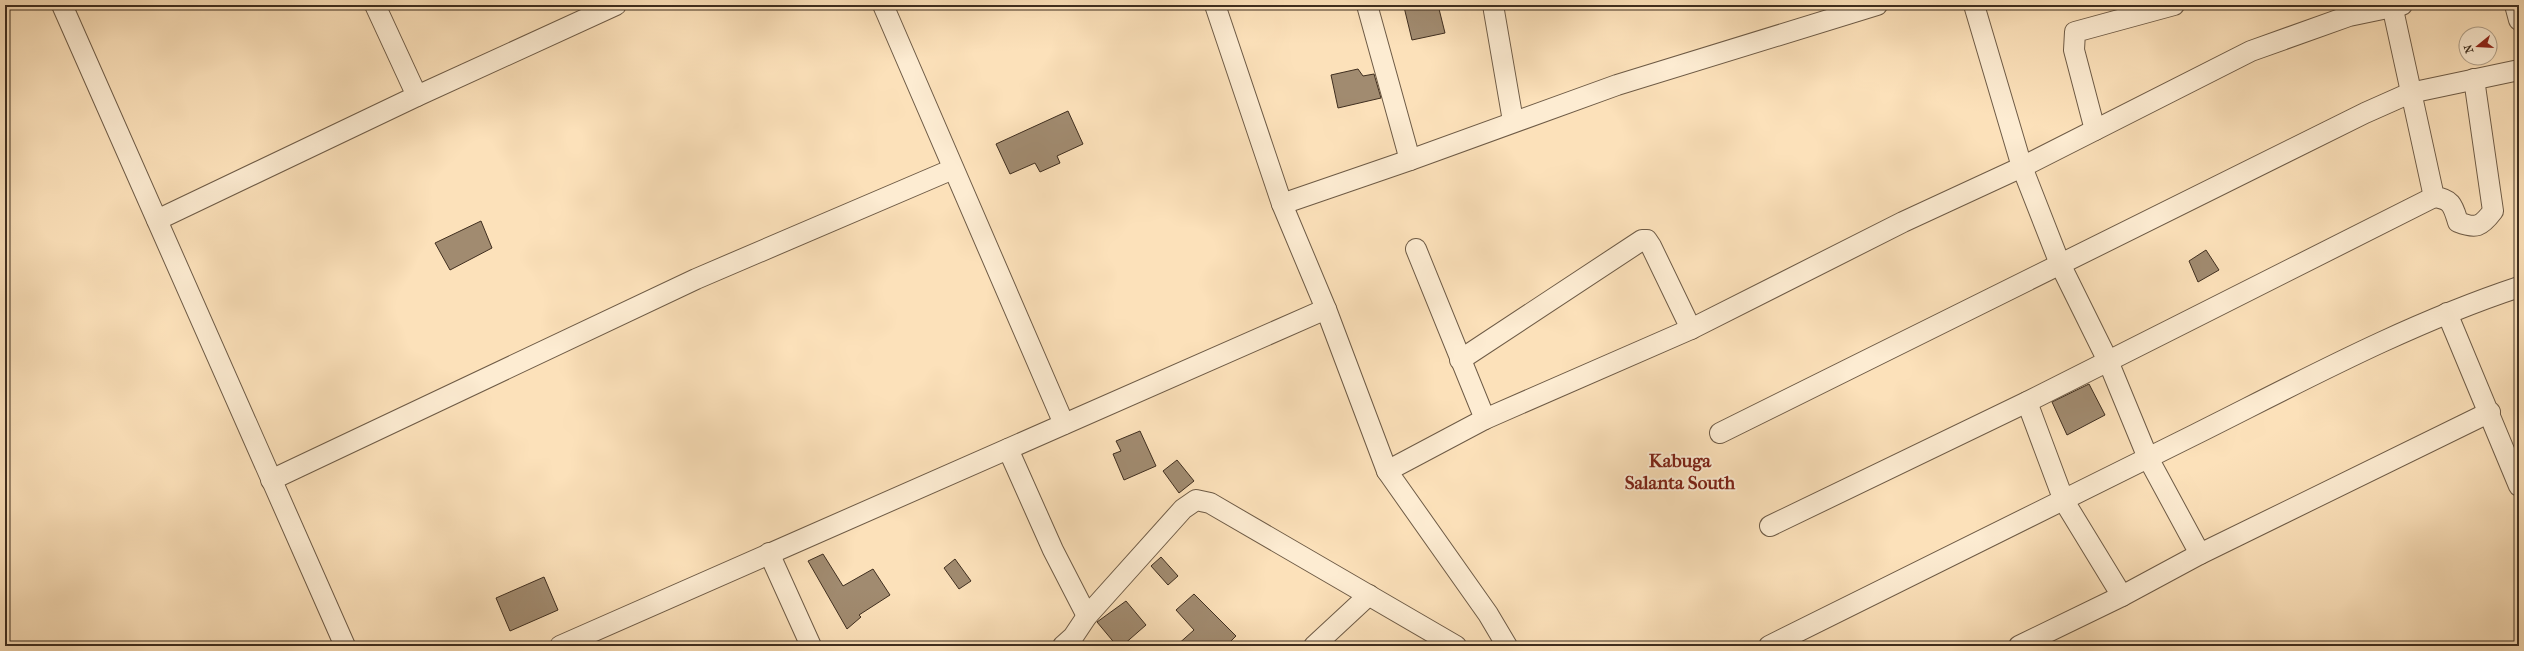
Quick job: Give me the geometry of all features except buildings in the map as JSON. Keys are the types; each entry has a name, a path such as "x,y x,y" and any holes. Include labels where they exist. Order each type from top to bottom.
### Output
{"street":[{"path":"62,5 345,646"},
{"path":"375,5 417,96"},
{"path":"156,220 417,96 616,5"},
{"path":"882,5 1064,424"},
{"path":"1215,5 1282,204 1326,309 1387,471 1488,614 1507,646"},
{"path":"1367,5 1410,160"},
{"path":"1493,5 1513,121"},
{"path":"1282,204 1410,160 1513,121 1617,85 1878,5"},
{"path":"1974,5 2022,167 2060,264 2108,361 2148,458 2200,554"},
{"path":"2095,130 2074,50 2075,32 2174,5"},
{"path":"1387,471 1485,419 1691,329 1903,222 2022,167 2251,51 2348,10 2395,5 2410,93 2434,197"},
{"path":"2515,5 2519,20"},
{"path":"1720,433 2365,113 2410,93 2519,70"},
{"path":"1770,526 2027,402 2434,197 2446,198 2452,202 2458,222 2471,227 2484,223 2493,211 2474,79"},
{"path":"271,480 696,280 953,169"},
{"path":"1460,360 1642,240 1647,240 1651,246 1691,329"},
{"path":"1416,249 1485,419"},
{"path":"1769,646 2064,501 2300,382 2446,313 2519,287"},
{"path":"560,646 1326,309"},
{"path":"2446,313 2490,412 2519,486"},
{"path":"2027,402 2064,501 2122,596"},
{"path":"2019,646 2122,596 2200,554 2490,412"},
{"path":"1008,449 1053,550 1087,616"},
{"path":"1072,643 1087,616 1183,509 1196,500 1210,503 1456,646"},
{"path":"769,553 811,646"},
{"path":"1314,646 1369,595"}],"district":[{"name":"Kabuga Salanta South","path":"1680,472"}]}
